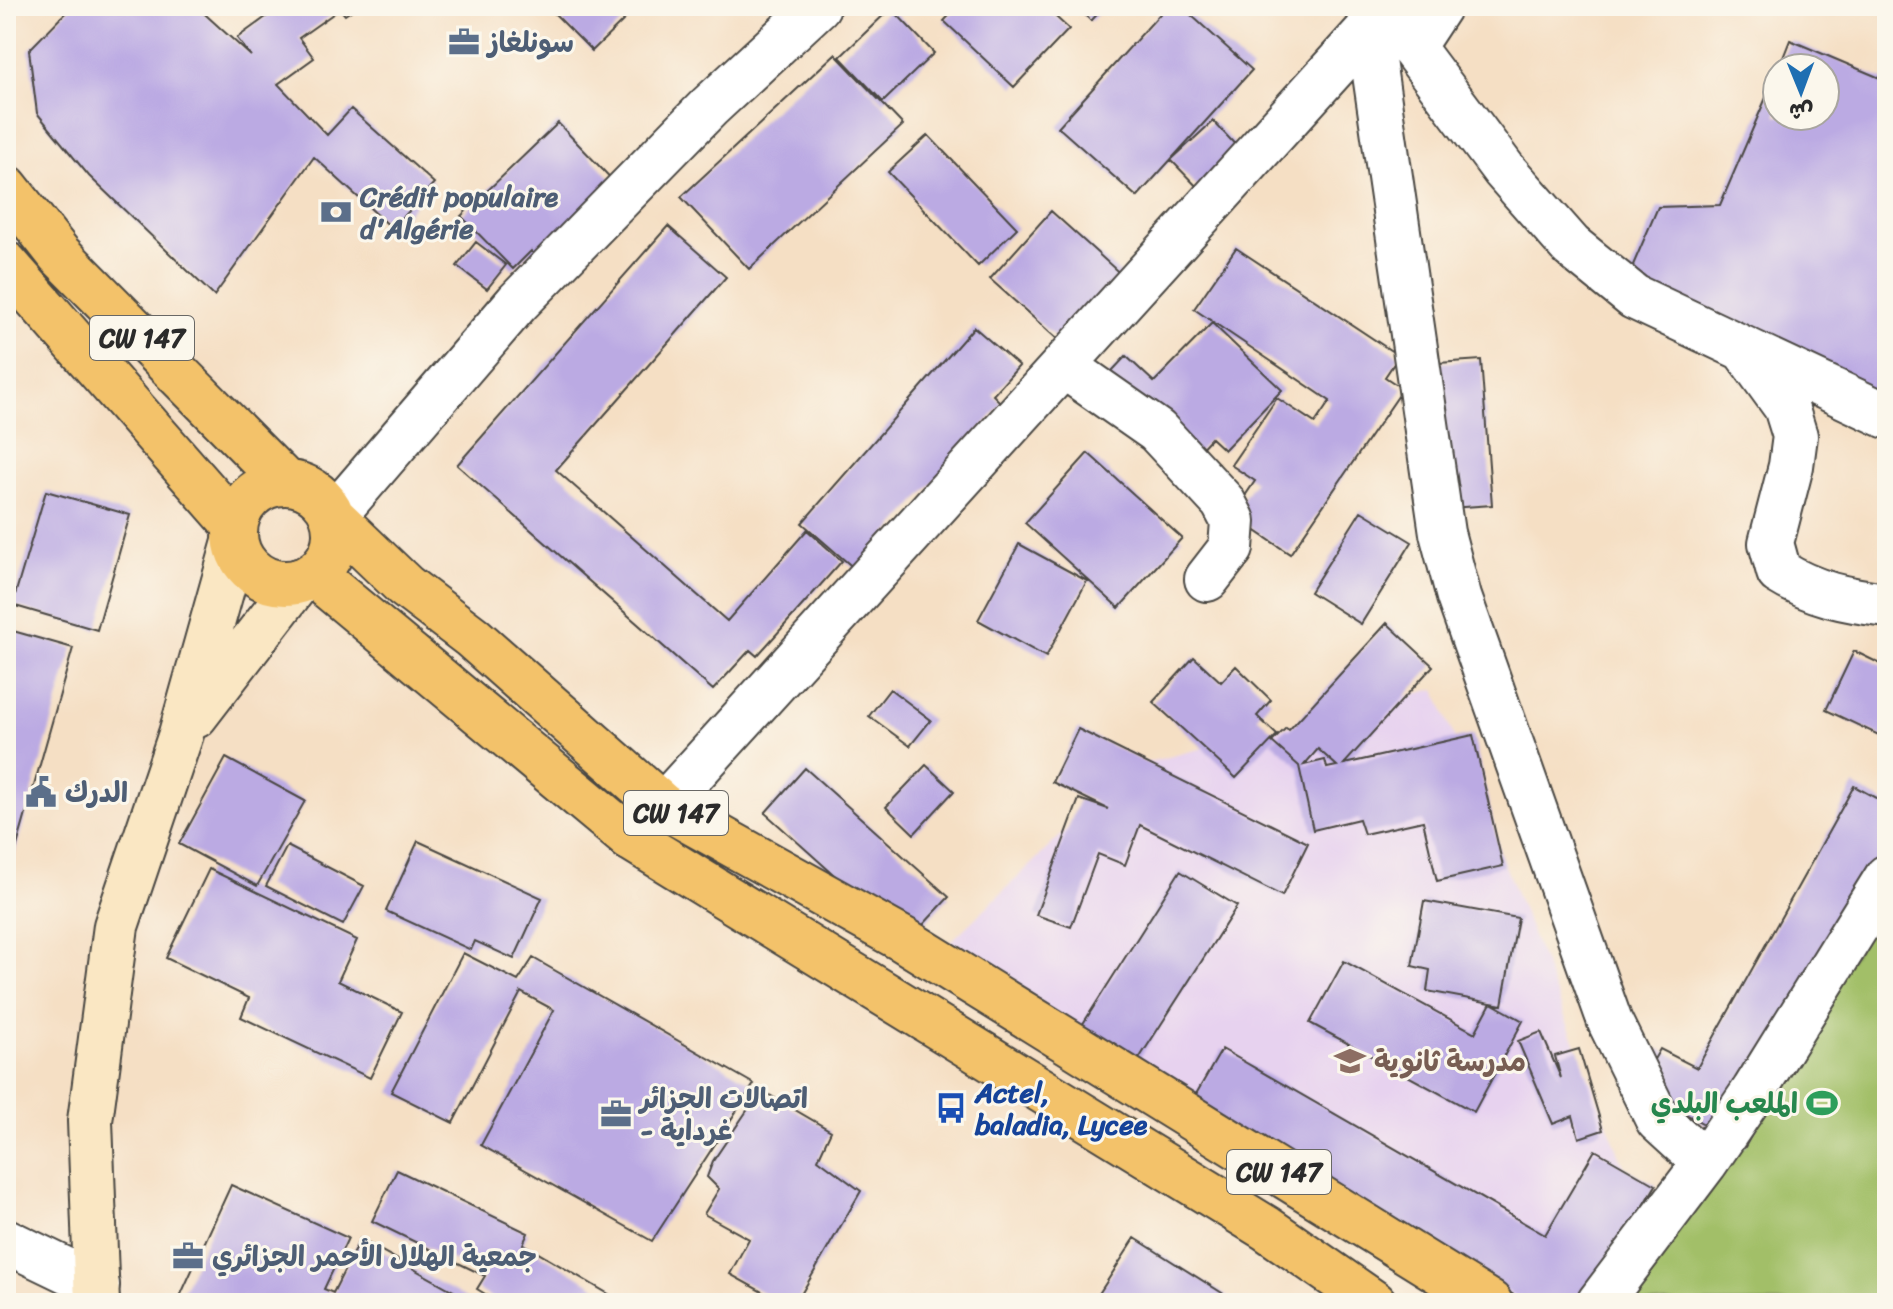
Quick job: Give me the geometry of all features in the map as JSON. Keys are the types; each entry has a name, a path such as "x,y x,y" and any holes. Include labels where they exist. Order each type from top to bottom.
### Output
{"main road":[{"name":"CW 147","path":"6,187 59,254 285,482 313,491 325,502 333,517 405,586 472,637 663,806 904,940 1490,1303"},
{"name":"CW 147","path":"6,264 235,534 240,558 251,571 282,583 306,578 630,838 1227,1204 1374,1303"},
{"path":"235,534 239,511 257,490 285,482"},
{"path":"306,578 325,563 333,549 333,517"}],"street":[{"path":"333,517 517,303 709,107 818,6"},
{"path":"1412,47 1439,6"},
{"path":"1372,19 1412,47 1504,170 1571,246 1634,297 1887,416"},
{"path":"630,838 663,806 1064,366 1372,19"},
{"path":"1372,19 1442,533 1459,597 1623,1051 1658,1120 1705,1163"},
{"path":"1741,345 1786,407 1795,436 1791,466 1771,543 1779,572 1805,588 1837,598 1887,605"},
{"path":"1064,366 1157,431 1223,502 1233,521 1231,548 1207,579"},
{"path":"97,1294 90,1121 116,926 181,734 235,534"},
{"path":"181,734 306,578"},
{"path":"1599,1303 1705,1163 1754,1091 1887,877"},
{"path":"6,1241 97,1294"}],"shaded area":[{"name":"مدرسة ثانوية","path":"1435,689 1626,1171 1544,1303 1509,1303 940,952 1133,766"}],"green space":[{"name":"الملعب البلدي","path":"1887,903 1887,1303 1628,1303"}],"building":[{"path":"72,6 196,6 251,56 237,38 281,6 358,6 345,15 340,9 299,38 314,58 278,84 327,135 351,109 434,183 393,229 314,157 214,296 89,176 37,113 29,50"},
{"path":"547,6 612,6 625,19 592,51"},
{"path":"958,6 1044,6 1069,29 1014,87 944,21"},
{"path":"1076,6 1105,6 1091,21"},
{"path":"1167,6 1181,6 1252,70 1137,197 1058,127"},
{"path":"891,8 934,53 883,102 840,57"},
{"path":"1790,40 1818,52 1785,52"},
{"path":"835,54 903,125 749,269 681,197"},
{"path":"1841,62 1887,81 1887,398 1624,286 1658,207 1720,205 1761,109 1761,132 1841,132"},
{"path":"1213,121 1244,154 1203,193 1171,160"},
{"path":"558,123 623,191 545,267 531,251 513,269 461,216"},
{"path":"928,135 1017,228 978,266 888,172"},
{"path":"1051,211 1136,288 1075,355 990,279"},
{"path":"668,226 726,277 556,470 727,621 807,530 842,561 757,656 750,650 713,690 457,465"},
{"path":"476,242 506,265 487,289 457,266"},
{"path":"1236,248 1399,356 1385,377 1403,389 1290,554 1232,515 1255,481 1231,465 1277,398 1315,423 1330,401 1194,309"},
{"path":"1212,323 1282,390 1224,450 1211,438 1183,468 1098,386 1126,356 1154,382"},
{"path":"974,327 1019,366 993,395 1002,404 856,570 802,523"},
{"path":"1481,360 1492,505 1435,509 1424,364"},
{"path":"1088,453 1182,538 1119,608 1025,523"},
{"path":"46,491 130,515 97,630 12,605"},
{"path":"1361,511 1412,542 1361,624 1310,592"},
{"path":"1019,544 1087,581 1046,657 978,620"},
{"path":"1387,623 1433,666 1344,764 1473,735 1503,866 1437,881 1423,821 1364,834 1359,819 1313,830 1299,766 1272,742 1286,728 1289,730","holes":["1318,749 1337,766 1327,768 1325,760 1304,765"]},
{"path":"6,629 73,648 7,881 6,881"},
{"path":"1854,651 1887,667 1887,739 1826,710"},
{"path":"1194,657 1221,682 1236,666 1271,700 1257,716 1277,735 1236,778 1153,702"},
{"path":"890,689 931,720 910,746 869,716"},
{"path":"1078,729 1308,843 1282,896 1140,825 1125,865 1098,854 1071,927 1036,915 1079,799 1108,809 1052,782"},
{"path":"226,758 305,801 257,886 179,844"},
{"path":"926,765 954,791 914,834 886,807"},
{"path":"805,768 949,897 908,941 765,813"},
{"path":"1854,786 1887,804 1887,892 1745,1147 1638,1087 1660,1049 1697,1068"},
{"path":"418,841 542,898 514,959 475,941 471,950 386,911"},
{"path":"287,846 364,886 343,925 266,886"},
{"path":"209,869 357,940 338,981 402,1012 370,1078 241,1017 249,998 166,958"},
{"path":"1180,871 1237,906 1135,1065 1079,1030"},
{"path":"1424,901 1518,918 1502,1005 1427,991 1430,970 1412,966"},
{"name":"اتصالات الجزائر - غرداية","path":"463,953 518,981 533,958 754,1084 652,1241 481,1145 554,1010 521,992 453,1123 391,1092"},
{"path":"1344,961 1475,1033 1491,1003 1523,1021 1474,1112 1310,1023"},
{"path":"1541,1032 1561,1078 1555,1056 1579,1049 1603,1130 1579,1138 1573,1116 1553,1124 1518,1041"},
{"path":"1222,1049 1545,1235 1595,1150 1656,1185 1587,1303 1528,1303 1188,1108"},
{"path":"761,1090 831,1131 818,1159 861,1191 796,1303 782,1303 730,1274 749,1239 704,1214 719,1189 707,1177 713,1161"},
{"path":"397,1170 528,1233 523,1244 624,1303 500,1303 477,1289 485,1276 372,1221"},
{"path":"231,1185 348,1238 324,1289 333,1293 360,1239 475,1303 177,1303"},
{"path":"1135,1238 1238,1303 1093,1303"}],"place":[{"name":"سونلغاز","path":"464,42"},
{"name":"Crédit populaire d'Algérie","path":"336,212"},
{"name":"الدرك","path":"41,792"},
{"name":"مدرسة ثانوية","path":"1350,1061"},
{"name":"الملعب البلدي","path":"1822,1103"},
{"name":"Actel, baladia, Lycee","path":"951,1108"},
{"name":"اتصالات الجزائر - غرداية","path":"616,1114"},
{"name":"جمعية الهلال الأحمر الجزائري","path":"188,1256"}]}
